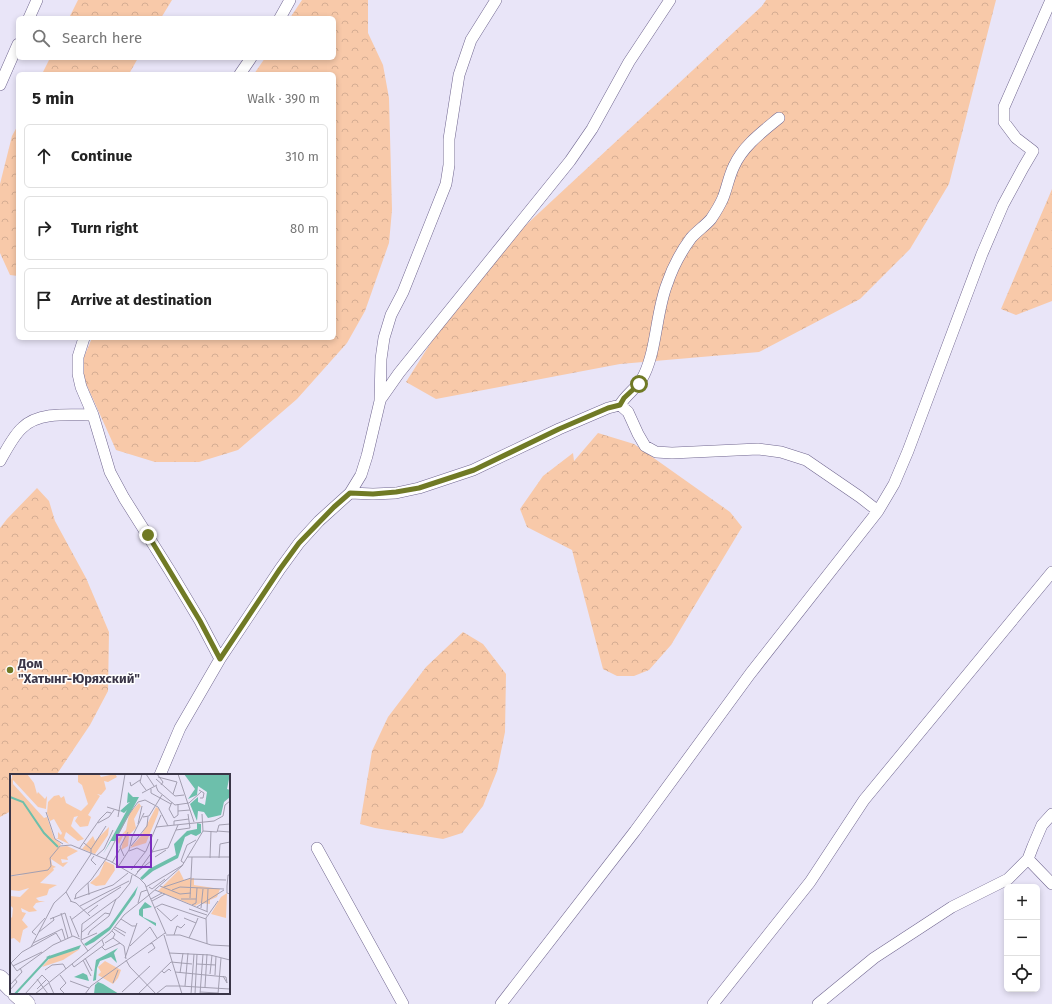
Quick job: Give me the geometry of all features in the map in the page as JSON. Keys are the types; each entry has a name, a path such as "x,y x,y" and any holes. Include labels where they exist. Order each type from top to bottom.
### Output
{"street":[{"path":"30,16 37,0"},
{"path":"281,16 290,0"},
{"path":"160,774 180,728 220,659 267,588 299,543 334,507 350,493 360,475 367,456 380,401 381,359 384,338 391,315 403,292 446,184 449,166 449,139 459,75 471,40 496,0"},
{"path":"380,401 399,373 570,161 592,129 629,62 670,0"},
{"path":"501,1004 635,831 750,674 878,511 894,484 908,451 988,240 1003,205 1033,151 1016,138 1004,122 1004,107 1050,0"},
{"path":"0,85 16,49"},
{"path":"241,72 250,60"},
{"path":"350,493 373,494 419,488 474,470 559,429 608,408 620,405 624,398 639,384 645,374 651,355 658,316 666,285 679,255 692,237 710,220 722,199 734,165 744,149 759,134 779,118"},
{"path":"83,340 78,357 78,374 81,387 93,415 110,472 124,498 200,621 220,659"},
{"path":"620,405 628,412 638,434 646,446 656,452 672,454 758,449 781,452 806,460 878,511"},
{"path":"0,461 22,428 35,419 58,415 93,415"},
{"path":"713,1004 810,882 864,800 1052,572"},
{"path":"818,1004 874,958 952,907 1008,879 1028,859 1042,825 1052,814"},
{"path":"317,848 403,1004"},
{"path":"1028,859 1052,884"},
{"path":"0,978 10,987"}],"green space":[{"path":"78,0 172,0 162,16 70,16"},
{"path":"302,0 368,0 368,33 383,65 389,98 392,210 389,243 365,311 347,343 297,399 238,450 199,462 155,462 116,450 84,379 84,357 91,340 336,340 336,72 255,72 264,60 336,60 336,16 291,16"},
{"path":"766,0 996,0 949,184 910,249 860,299 759,352 620,364 436,399 406,382 466,287 513,237 762,6"},
{"path":"49,60 137,60 130,72 43,72"},
{"path":"16,129 16,276 10,275 0,253 0,184 12,136"},
{"path":"1052,189 1052,301 1016,315 1001,309"},
{"path":"598,433 634,444 730,512 742,527 671,645 649,670 634,676 617,676 603,669 572,550 527,527 520,509 543,476 573,453 574,461"},
{"path":"37,488 49,501 55,521 86,578 109,632 108,691 90,725 57,774 10,774 10,812 0,817 0,528"},
{"path":"463,632 483,644 506,674 505,732 497,771 483,806 462,833 443,839 375,828 360,824 372,751 388,717 426,667"}],"place":[{"name":"Дом \"Хатынг-Юряхский\"","path":"10,670"}],"route":[{"path":"148,535 200,621 220,659 299,543 319,521 350,493 373,494 419,488 474,470 559,429 608,408 620,405 624,398 639,384"}]}
